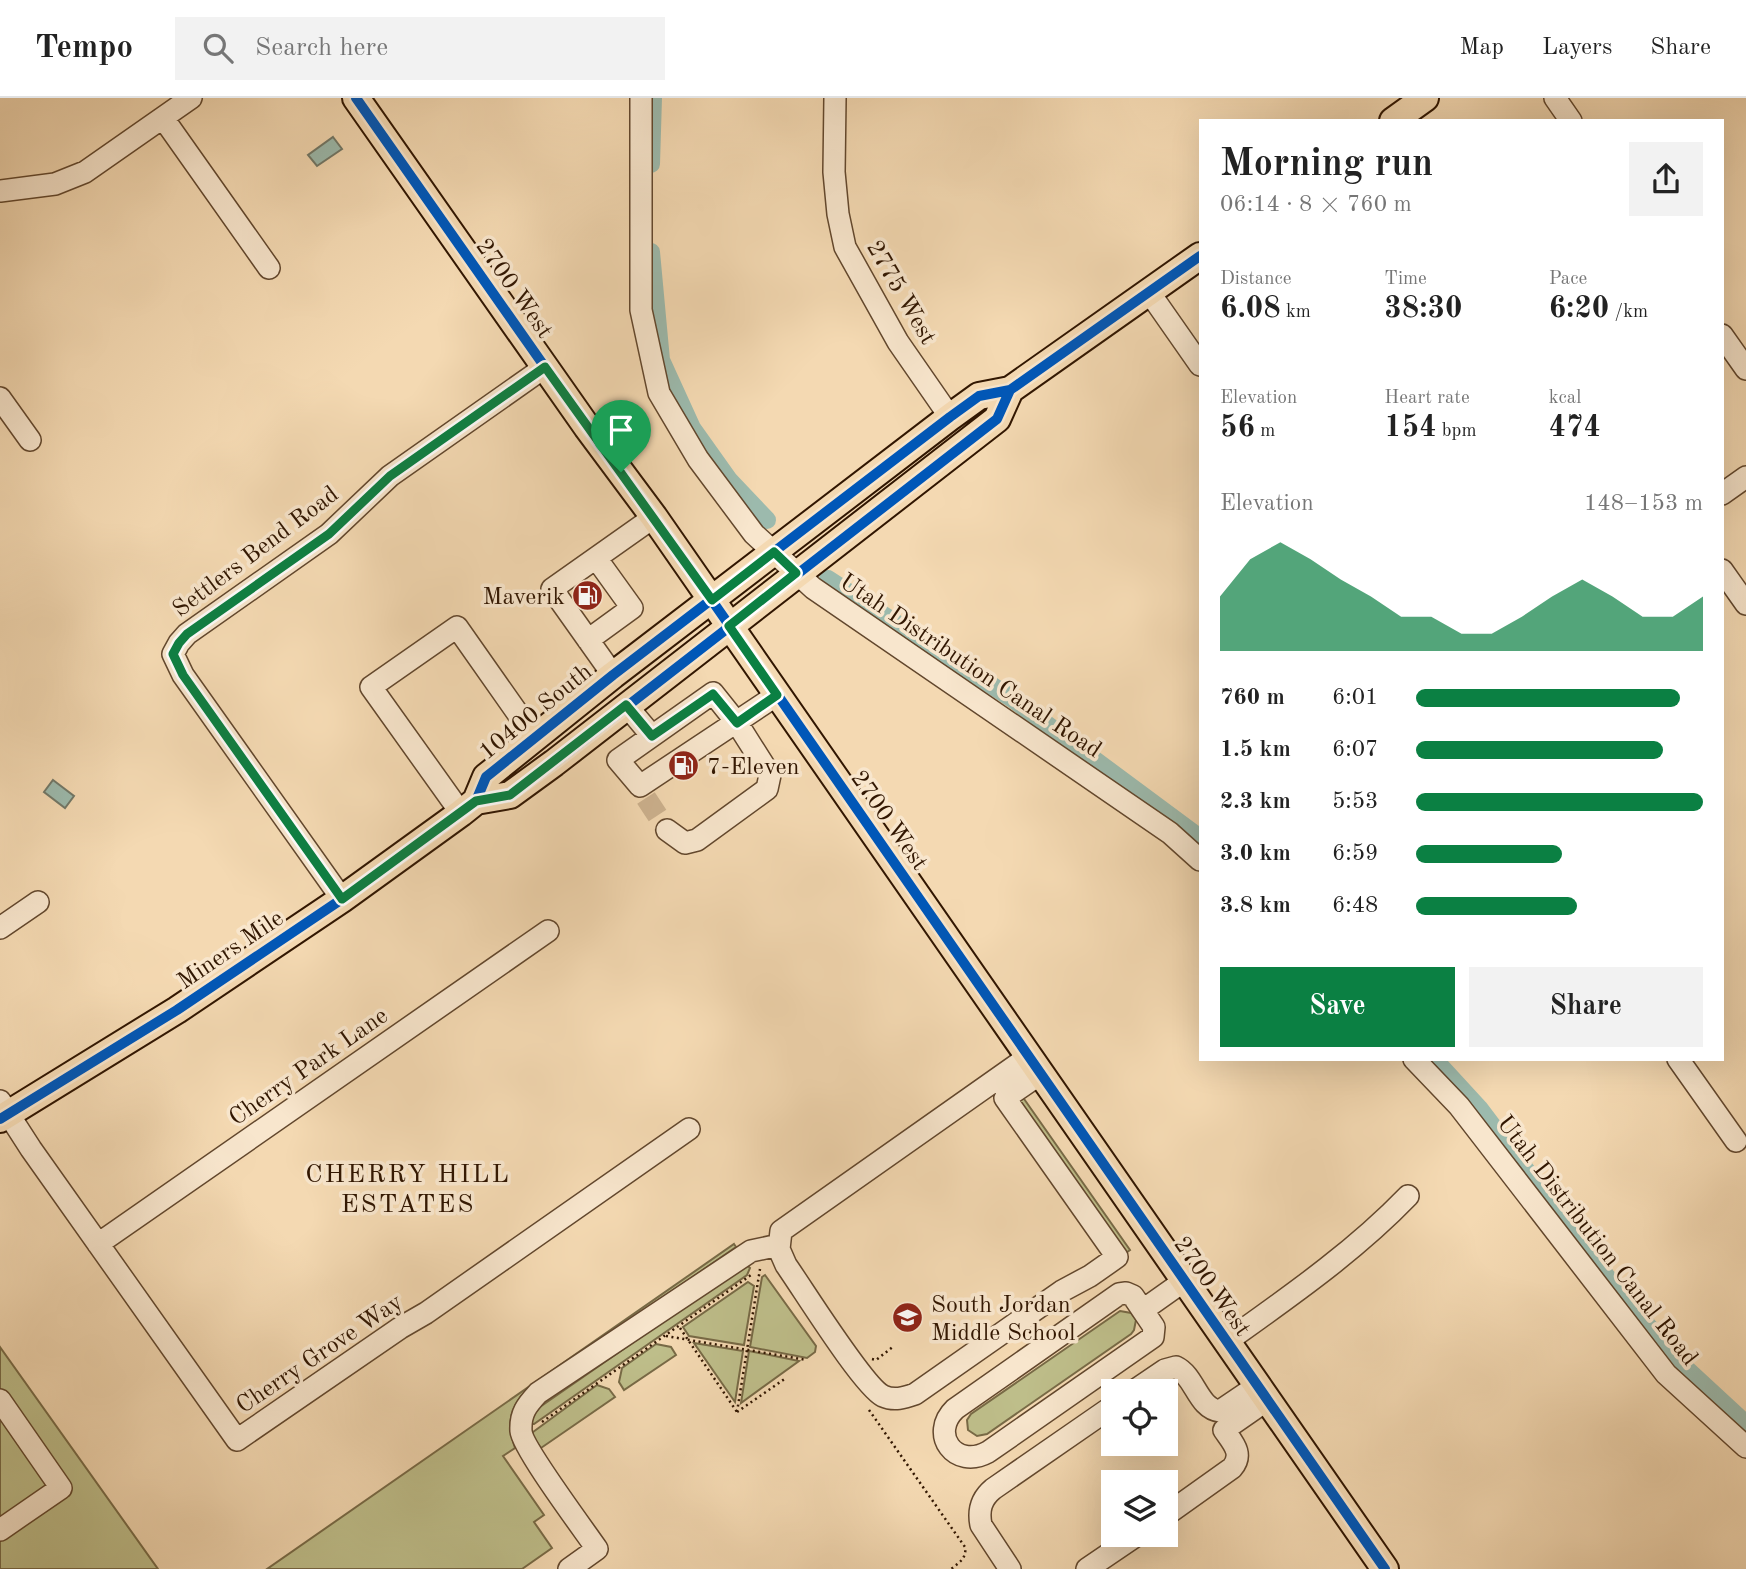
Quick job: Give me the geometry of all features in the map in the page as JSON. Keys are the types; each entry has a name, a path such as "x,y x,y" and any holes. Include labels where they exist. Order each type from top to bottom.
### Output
{"main road":[{"name":"2700 West","path":"356,98 654,517 1385,1569"},
{"path":"1396,119 1426,98"},
{"path":"1010,390 1199,257"},
{"name":"10400 South","path":"468,807 486,777 613,675 979,396 1010,390"},
{"name":"10400 South","path":"468,807 510,795 997,419 1010,390"},
{"name":"Miners Mile","path":"3,1111 177,1010 342,899 468,807"}],"street":[{"path":"0,191 39,188 70,180 191,98"},
{"name":"Utah Distribution Canal Road","path":"641,98 641,310 659,393 698,458 754,534 813,588 1170,833 1199,859"},
{"name":"2775 West","path":"835,98 834,172 838,214 845,247 898,342 950,417"},
{"path":"1555,98 1570,119"},
{"path":"163,118 269,268"},
{"path":"1149,292 1199,364"},
{"path":"1724,338 1746,369"},
{"name":"Settlers Bend Road","path":"342,899 183,675 173,654 187,634 329,534 390,476 545,367"},
{"path":"0,398 30,440"},
{"path":"1724,493 1746,477"},
{"path":"613,675 552,589 654,517"},
{"path":"588,640 632,608 596,558"},
{"path":"1724,573 1746,604"},
{"path":"468,807 371,687 457,627 535,738"},
{"path":"667,830 685,843 697,840 767,789 770,775 737,723 713,694 618,760 643,792 737,723 777,695"},
{"path":"626,705 652,736"},
{"path":"0,929 38,902"},
{"name":"Cherry Park Lane","path":"98,1244 548,930"},
{"name":"Utah Distribution Canal Road","path":"1416,1061 1459,1106 1667,1374 1746,1447"},
{"path":"1679,1061 1736,1141"},
{"path":"1034,1065 1005,1098 1117,1258 1062,1291 915,1394 905,1398 891,1398 872,1387 786,1265 779,1245 783,1227 1034,1065"},
{"name":"Cherry Grove Way","path":"3,1111 237,1440 438,1305 688,1129"},
{"path":"1226,1342 1297,1292 1387,1218 1408,1196"},
{"path":"569,1569 597,1549 530,1452 521,1433 522,1411 538,1393 751,1251 779,1245"},
{"path":"1143,1310 1184,1281"},
{"path":"1123,1292 1133,1296 1143,1310 1154,1327 1153,1337 999,1445 974,1458 960,1455 948,1446 945,1422 955,1409 1097,1309 1123,1292"},
{"path":"1152,1379 1165,1370 1176,1367 1185,1373 1208,1407 1216,1411 1262,1393"},
{"path":"1178,1506 1232,1468 1238,1458 1238,1452 1224,1430 1262,1393"},
{"path":"0,1400 61,1488 0,1530"},
{"path":"1010,1569 981,1525 979,1517 982,1501 993,1489 1101,1414"},
{"path":"1087,1569 1119,1547"}],"path":[{"path":"540,1424 766,1265"},
{"path":"737,1412 760,1269"},
{"path":"679,1326 737,1412"},
{"path":"666,1336 807,1360"},
{"path":"873,1359 876,1360 894,1346"},
{"path":"737,1412 786,1378"},
{"path":"924,1487 965,1547 962,1562 951,1569"}],"green space":[{"path":"1022,1096 1130,1250 1123,1255 1017,1099"},
{"path":"734,1244 736,1247 521,1396 510,1421 515,1448 503,1456 544,1515 534,1522 552,1548 522,1569 267,1569"},
{"path":"746,1264 750,1268 747,1275 534,1424 530,1424 537,1409"},
{"path":"765,1275 816,1346 815,1352 807,1358 750,1347 762,1277"},
{"path":"748,1282 754,1286 744,1345 689,1336 683,1327"},
{"path":"1120,1311 1131,1313 1136,1320 1131,1334 987,1434 977,1436 968,1430 967,1420 971,1414"},
{"path":"694,1343 743,1351 735,1402"},
{"path":"656,1344 671,1347 676,1355 624,1390 619,1382 622,1368"},
{"path":"0,1347 158,1569 0,1569"},
{"path":"749,1351 799,1361 741,1403"},
{"path":"597,1385 609,1389 615,1397 541,1448 532,1436 533,1432"}],"shaded area":[{"path":"333,137 342,149 317,166 308,155"},
{"path":"53,780 74,796 65,808 44,792"}],"waterway":[{"path":"651,164 653,98"},
{"path":"651,252 661,360 692,428 729,480 767,520"},
{"path":"828,579 1014,700 1199,837"},
{"path":"1436,1061 1479,1108 1616,1289 1679,1362 1746,1424"}],"tunnel":[{"path":"646,798 667,830"}],"cycle path":[{"path":"356,98 587,427 654,517 1385,1569"},
{"path":"0,1119 177,1010 342,899 476,801 486,777 613,675 950,417 979,396 1010,390 1199,257"},
{"path":"476,801 510,795 554,763 997,419 1010,390"}],"place":[{"name":"Maverik","path":"588,596"},
{"name":"7-Eleven","path":"684,766"},
{"name":"South Jordan Middle School","path":"908,1318"}],"district":[{"name":"CHERRY HILL ESTATES","path":"408,1188"}],"route":[{"path":"545,367 621,472 712,600 774,552 796,573 729,626 777,695 737,723 713,694 652,736 626,705 510,795 476,801 342,899 183,675 173,654 179,643 187,634 329,534 390,476 545,367"}]}
